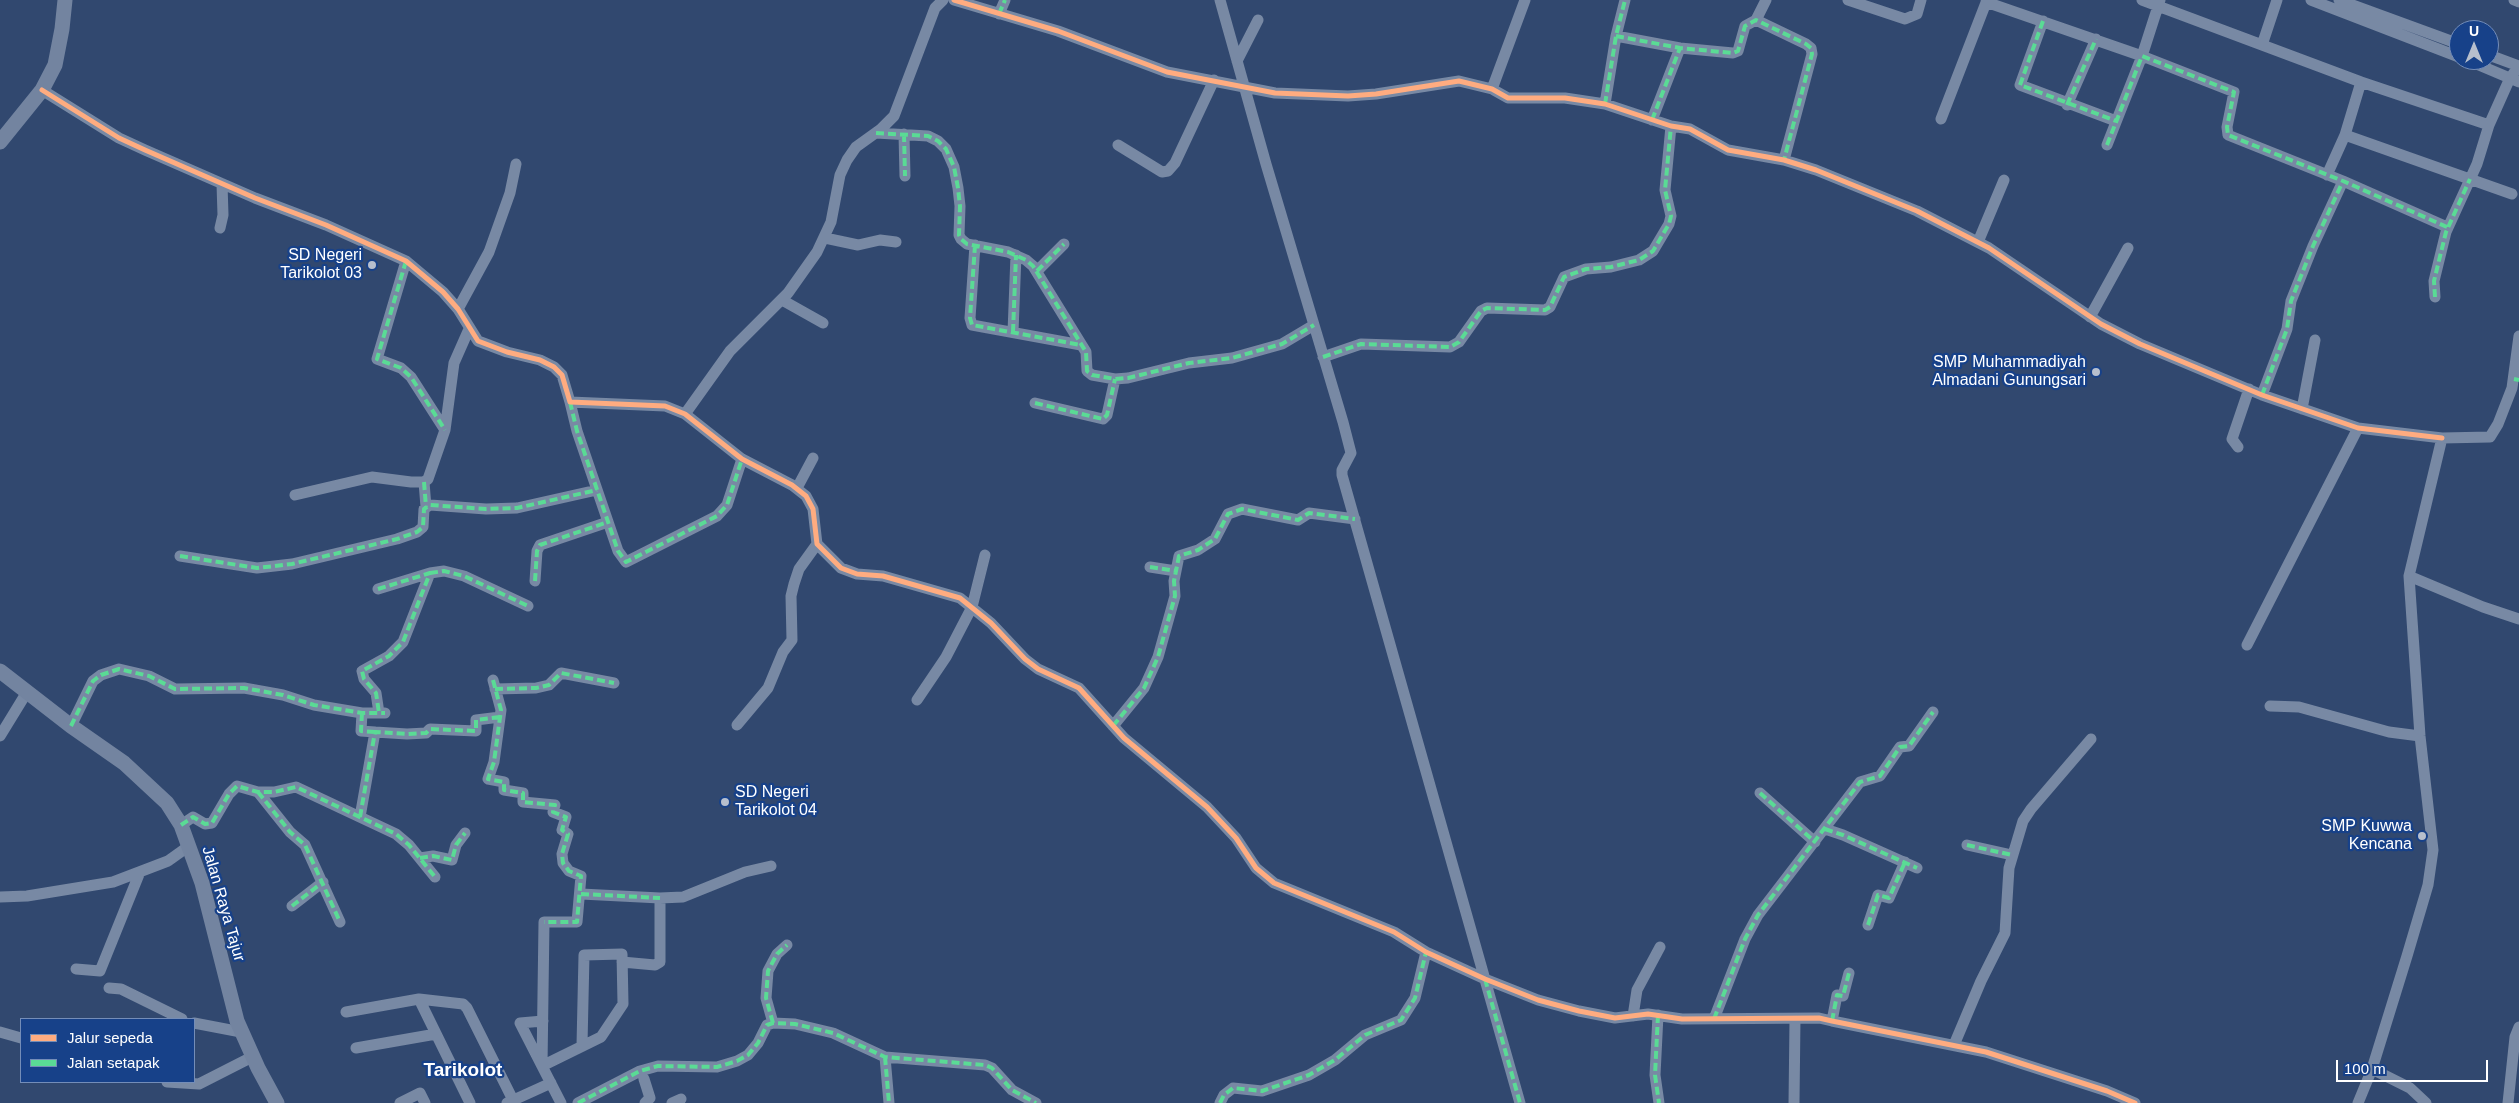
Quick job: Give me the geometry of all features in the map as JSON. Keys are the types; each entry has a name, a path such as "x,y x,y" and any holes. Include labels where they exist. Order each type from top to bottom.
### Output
{"main road":[{"path":"0,142 42,90 55,65 65,0"},
{"name":"Jalan Raya Tajur","path":"0,671 147,783 167,803 181,824 202,883 232,1005 241,1032 276,1103"}],"street":[{"path":"685,414 730,350 782,300 825,238 834,211 844,168 856,147 876,133 894,116 931,17 935,8 943,0"},
{"path":"954,0 1058,31 1166,72 1275,93 1320,96 1376,94 1459,81 1492,89 1513,99 1565,98 1605,104 1671,126 1690,129 1728,150 1784,160 1816,170 1917,211 1978,242 2090,317 2140,344 2249,389 2358,428 2442,438 2490,436 2498,424 2517,379 2519,336"},
{"path":"999,14 1005,0"},
{"path":"1220,0 1351,453 1342,470 1342,475 1520,1103"},
{"path":"1492,89 1525,0"},
{"path":"1605,104 1616,36 1625,0"},
{"path":"1616,36 1680,48 1733,53 1738,51 1745,26 1756,20 1766,0"},
{"path":"1848,0 1904,19 1917,14 1921,0"},
{"path":"2142,0 2159,3 2262,45 2361,82 2489,125"},
{"path":"2262,45 2277,0"},
{"path":"2311,0 2416,34 2449,42"},
{"path":"2339,0 2416,34 2449,52"},
{"path":"2514,0 2519,2"},
{"path":"1941,119 1986,1 2142,56 2234,92 2227,127 2228,135 2343,180 2447,227"},
{"path":"2107,145 2142,56 2159,3"},
{"path":"1237,62 1258,20"},
{"path":"1756,20 1811,48 1812,54 1784,160"},
{"path":"2043,21 2020,86 2067,105 2116,121"},
{"path":"2067,105 2096,40"},
{"path":"1652,120 1680,48"},
{"path":"2435,297 2434,278 2447,227 2470,179 2489,125 2515,80 2519,66 2499,59"},
{"path":"2491,70 2515,80"},
{"path":"1118,145 1162,172 1168,172 1175,163 1214,80"},
{"path":"2327,175 2345,135 2361,82"},
{"path":"42,90 119,138 222,184 326,225 406,261 427,277 458,309 478,341 554,367 562,375 576,431 608,522 621,556 626,562 717,516 726,505 742,458"},
{"path":"1323,357 1361,344 1450,347 1459,342 1481,310 1487,308 1545,310 1550,307 1564,277 1586,269 1610,267 1639,260 1653,251 1670,224 1671,216 1665,190 1671,126"},
{"path":"876,133 933,138 946,149 951,157 960,206 959,235 967,244 1016,255 1026,260 1037,271 1087,354 1089,372 1100,377 1128,378 1189,363 1232,358 1268,349 1288,341 1314,325"},
{"path":"904,134 905,176"},
{"path":"2345,135 2512,194"},
{"path":"458,309 489,252 510,194 516,164"},
{"path":"1978,242 2004,180"},
{"path":"2262,394 2287,329 2291,301 2313,246 2343,180"},
{"path":"220,228 223,215 222,184"},
{"path":"825,238 858,245 880,240 896,242"},
{"path":"1037,271 1064,244"},
{"path":"975,245 970,322 976,327 1081,345"},
{"path":"2090,317 2128,248"},
{"path":"1013,332 1016,255"},
{"path":"406,261 377,359 401,368 411,377 445,430"},
{"path":"782,300 823,324"},
{"path":"295,495 372,478 424,482 430,476 445,430 454,363 469,328"},
{"path":"2302,409 2315,340"},
{"path":"1035,403 1102,419 1107,415 1115,379"},
{"path":"2238,447 2232,439 2249,389"},
{"path":"570,402 665,406 685,414 742,458 797,488 806,496 813,509 817,544 833,562 849,571 884,576 960,598 1038,669 1079,688 1113,726 1207,807 1236,838 1256,868 1264,876 1289,890 1394,932 1426,952 1485,979 1538,1000 1602,1017 1658,1015 1714,1019 1832,1021 1986,1052 2107,1090 2135,1103"},
{"path":"2247,645 2358,428"},
{"path":"2358,1103 2372,1069 2428,885 2432,859 2432,829 2420,736 2409,576 2442,438"},
{"path":"797,488 812,458"},
{"path":"180,556 257,568 292,564 398,539 417,532 423,527 424,509 426,507 424,482"},
{"path":"426,507 435,504 486,509 517,508 597,490"},
{"path":"1113,726 1144,688 1158,656 1175,596 1179,556 1198,550 1215,540 1228,514 1242,509 1298,520 1309,513 1355,520"},
{"path":"535,581 537,551 540,545 608,522"},
{"path":"738,725 768,688 781,658 792,640 791,596 794,584 799,569 817,544"},
{"path":"917,700 946,657 972,607 985,555"},
{"path":"1150,567 1176,571"},
{"path":"378,589 430,572 444,571 464,576 528,606"},
{"path":"71,726 93,681 101,674 119,669 149,676 174,689 262,691 283,695 314,705 362,713 382,713 376,693 364,678 362,671 389,656 403,642 430,572"},
{"path":"2409,576 2483,607 2519,619"},
{"path":"542,1066 544,922 577,922 581,894 581,876 565,868 562,859 568,834 562,830 566,817 553,812 555,805 523,802 523,793 504,790 504,782 488,779 496,753 501,710 494,685 536,688 549,685 561,673 614,683"},
{"path":"0,736 27,692"},
{"path":"2270,706 2299,707 2389,732 2420,736"},
{"path":"1714,1019 1752,925 1816,842 1835,812 1847,801 1860,782 1880,776 1900,747 1909,746 1933,712"},
{"path":"362,713 361,731 406,734 426,733 430,729 476,732 476,720 500,717"},
{"path":"360,817 375,732"},
{"path":"1954,1045 1981,980 2008,924 2007,886 2012,855 2023,821 2031,808 2091,739"},
{"path":"181,824 193,817 205,824 212,823 235,786 240,785 248,791 258,792 274,792 296,787 396,834 409,845 435,877"},
{"path":"258,792 290,832 305,845 340,922"},
{"path":"1760,793 1816,842"},
{"path":"1825,829 1843,835 1917,868"},
{"path":"420,858 433,856 452,860 456,845 465,833"},
{"path":"1967,845 2012,855"},
{"path":"0,896 66,890 113,882 168,861 189,846"},
{"path":"1868,925 1878,895 1889,898 1905,862"},
{"path":"581,894 660,898 696,893 744,872 771,866"},
{"path":"76,970 100,972 140,872"},
{"path":"292,906 323,882"},
{"path":"622,962 656,965 660,962 660,898"},
{"path":"773,1022 766,998 768,971 777,954 787,945"},
{"path":"1633,1016 1637,990 1660,947"},
{"path":"1220,1103 1224,1095 1233,1088 1253,1092 1274,1088 1309,1075 1335,1060 1365,1035 1401,1020 1415,998 1426,952"},
{"path":"542,1066 582,1045 601,1038 623,1004 622,954 584,955 582,1045"},
{"path":"1832,1021 1837,995 1843,996 1849,973"},
{"path":"109,988 121,989 180,1018"},
{"path":"419,999 470,1103"},
{"path":"346,1012 419,999 463,1004 467,1008 510,1102 551,1083"},
{"path":"1658,1015 1655,1075 1659,1103"},
{"path":"1794,1103 1795,1019"},
{"path":"543,1021 520,1023 562,1103"},
{"path":"578,1103 640,1071 658,1066 718,1067 738,1061 748,1055 758,1043 766,1025 773,1022 795,1024 833,1033 885,1057 985,1065 992,1068 1012,1090 1036,1103"},
{"path":"195,1023 241,1032"},
{"path":"2508,1103 2515,1037 2519,1028"},
{"path":"0,1032 20,1038"},
{"path":"356,1048 436,1034"},
{"path":"183,1083 199,1084 252,1057"},
{"path":"885,1057 889,1103"},
{"path":"2372,1069 2410,1088 2426,1103"},
{"path":"644,1079 650,1098 645,1103"},
{"path":"400,1103 420,1093 425,1103"}],"marked path":[{"path":"999,14 1005,0"},
{"path":"1605,104 1616,36 1625,0"},
{"path":"1616,36 1680,48 1733,53 1738,51 1745,26 1756,20 1806,44 1811,48 1812,54 1784,160"},
{"path":"2043,21 2020,85 2116,121"},
{"path":"2067,105 2096,39"},
{"path":"1652,120 1680,48"},
{"path":"2107,145 2142,56 2234,92 2227,127 2228,135 2343,181 2447,227"},
{"path":"1323,357 1361,344 1450,347 1459,342 1481,311 1487,308 1545,310 1550,307 1564,277 1586,269 1611,267 1639,260 1653,251 1669,224 1671,216 1665,190 1671,126"},
{"path":"876,133 928,136 938,141 946,149 954,167 958,188 960,206 959,235 961,239 967,244 1008,252 1026,260 1033,266 1086,352 1087,371 1092,375 1115,379 1128,378 1189,363 1232,358 1282,344 1314,325"},
{"path":"904,134 905,176"},
{"path":"2435,297 2434,281 2446,232 2470,179"},
{"path":"2262,395 2287,329 2291,301 2313,246 2343,181"},
{"path":"1037,271 1064,244"},
{"path":"975,245 970,318 972,325 1081,345"},
{"path":"1013,332 1016,255"},
{"path":"406,261 377,359 401,368 411,377 445,430"},
{"path":"1035,403 1103,419 1107,415 1115,379"},
{"path":"2514,379 2519,380"},
{"path":"570,402 577,431 618,551 626,562 717,516 727,505 742,459"},
{"path":"424,482 426,507"},
{"path":"180,556 257,568 292,564 397,539 417,532 423,527 424,509 430,505 486,509 517,508 597,490"},
{"path":"1113,726 1144,688 1158,657 1175,596 1174,581 1179,556 1198,550 1215,539 1228,514 1242,509 1298,520 1309,513 1355,519"},
{"path":"535,581 537,551 540,545 608,522"},
{"path":"1150,567 1176,571"},
{"path":"430,573 444,571 464,576 528,606"},
{"path":"378,589 430,573 403,642 389,656 362,671 364,679 376,693 379,713"},
{"path":"71,726 93,681 101,675 119,669 149,676 175,689 244,688 283,695 314,705 362,713 385,713"},
{"path":"495,689 536,688 549,685 561,673 614,683"},
{"path":"493,680 501,710 494,762 488,779 504,782 504,790 523,793 523,802 555,805 553,812 566,817 562,830 568,834 562,854 563,863 569,871 581,876 577,922 544,922"},
{"path":"1714,1019 1745,939 1758,915 1860,782 1880,776 1900,747 1909,746 1933,712"},
{"path":"362,713 361,731 375,732"},
{"path":"360,817 375,732 426,733 430,729 476,731 476,720 500,717"},
{"path":"181,825 193,817 205,824 212,823 229,794 237,786 258,792 274,792 296,787 396,834 409,845 435,877"},
{"path":"258,792 290,832 305,845 340,922"},
{"path":"1760,793 1815,842"},
{"path":"1825,829 1843,835 1917,868"},
{"path":"420,858 433,856 452,860 456,845 465,833"},
{"path":"1967,845 2012,855"},
{"path":"1868,925 1878,895 1889,898 1905,862"},
{"path":"292,906 323,882"},
{"path":"581,894 660,898"},
{"path":"773,1023 766,998 768,971 777,954 787,945"},
{"path":"1220,1103 1224,1095 1233,1088 1262,1091 1309,1075 1335,1060 1365,1035 1401,1020 1415,998 1426,952"},
{"path":"1832,1021 1837,995 1843,996 1849,973"},
{"path":"1485,979 1520,1103"},
{"path":"1658,1015 1655,1075 1659,1103"},
{"path":"578,1103 640,1071 658,1066 717,1067 737,1061 748,1055 758,1043 767,1025 773,1023 795,1024 833,1033 885,1057 985,1065 992,1068 1012,1090 1036,1103"},
{"path":"885,1057 889,1103"}],"cycle path":[{"path":"954,0 1058,31 1167,72 1275,93 1348,96 1376,94 1459,81 1492,89 1508,98 1565,98 1605,104 1671,126 1690,129 1728,150 1784,160 1816,170 1917,211 1989,248 2101,324 2140,344 2262,395 2358,428 2442,438"},
{"path":"42,90 119,138 255,198 326,225 406,261 443,292 458,309 478,341 507,352 540,360 554,367 562,375 570,402 665,406 685,414 742,459 792,485 806,496 813,509 817,544 841,568 857,574 883,576 960,598 991,623 1025,659 1038,669 1079,688 1124,738 1207,807 1236,838 1256,868 1274,883 1394,932 1426,952 1485,979 1538,1000 1579,1011 1615,1018 1648,1014 1682,1019 1819,1018 1986,1052 2107,1091 2135,1103"}],"place":[{"name":"SD Negeri Tarikolot 03","path":"372,265"},
{"name":"SMP Muhammadiyah Almadani Gunungsari","path":"2096,372"},
{"name":"SD Negeri Tarikolot 04","path":"725,802"},
{"name":"SMP Kuwwa Kencana","path":"2422,836"}],"district":[{"name":"Tarikolot","path":"463,1071"}]}
